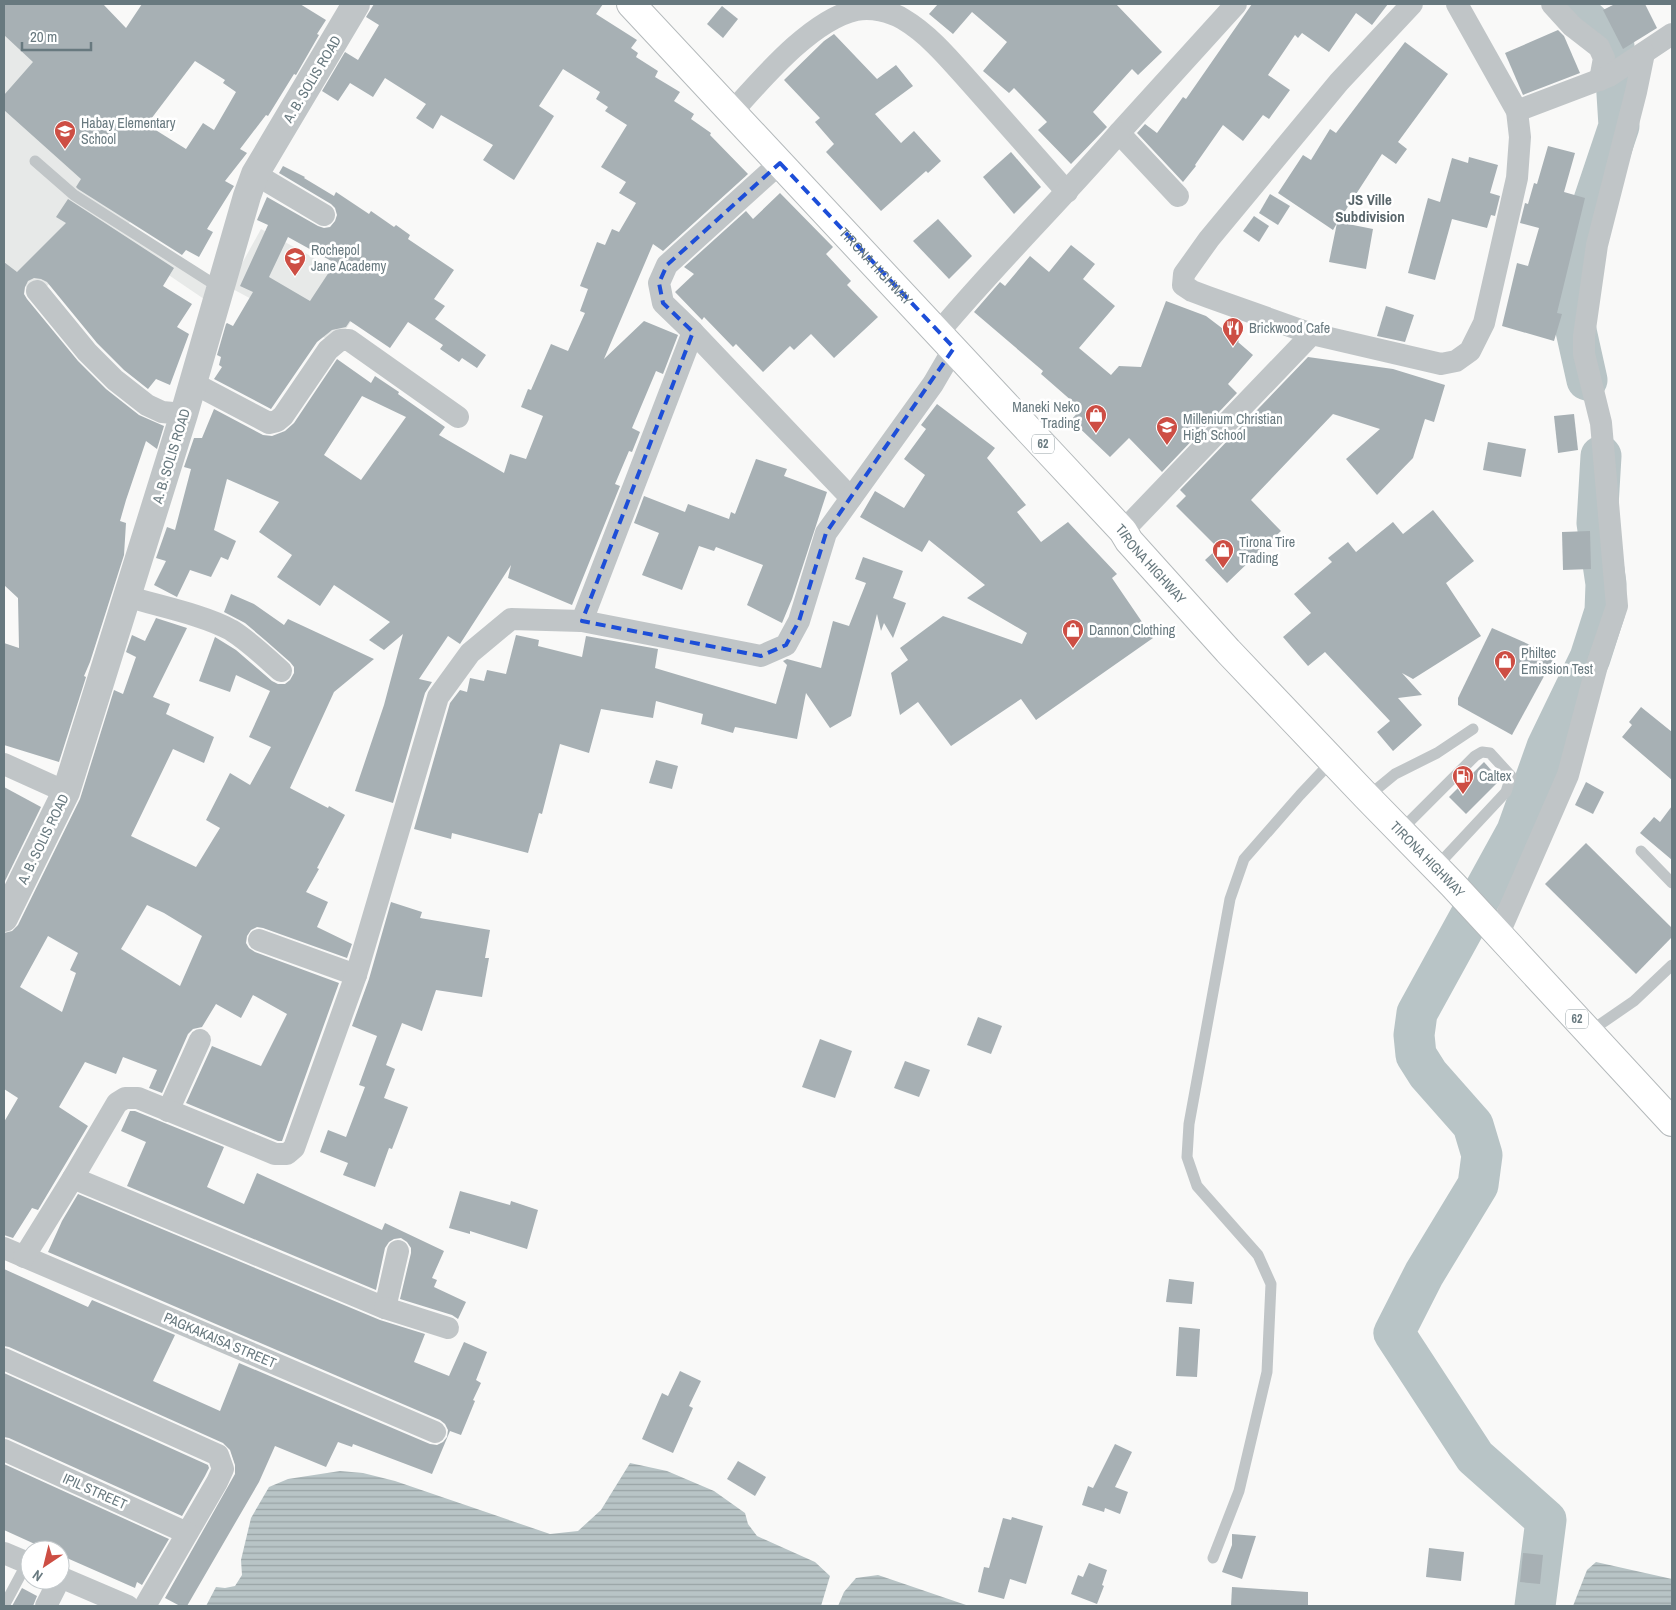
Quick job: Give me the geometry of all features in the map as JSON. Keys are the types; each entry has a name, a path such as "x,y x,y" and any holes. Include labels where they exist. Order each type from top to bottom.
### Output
{"main road":[{"name":"TIRONA HIGHWAY","path":"631,4 1123,531 1129,541 1228,651 1445,876 1672,1122"}],"street":[{"name":"A. B. SOLIS ROAD","path":"4,918 66,792 184,414 221,289 235,232 255,174 356,4"},
{"path":"24,1257 117,1103 125,1098 138,1098 275,1154 287,1154 294,1148 356,975 438,697 470,653 511,619 582,621 761,656 786,644 799,621 826,534 932,384 946,340 965,301 1067,192 1236,4"},
{"path":"1412,4 1339,82 1209,239 1184,274 1183,285 1192,291 1312,334 1441,364 1456,361 1470,351 1484,323 1517,178 1520,137 1517,110 1457,4"},
{"path":"1552,4 1572,26 1599,48 1604,58 1604,78"},
{"path":"732,112 782,58 809,34 832,20 856,10 873,7 904,19 940,49 1067,192"},
{"path":"1517,110 1604,78 1672,34"},
{"path":"1491,925 1568,774 1598,662 1617,606 1600,423 1584,354 1584,336 1597,245 1636,92 1636,58"},
{"path":"1119,134 1178,196"},
{"path":"780,162 666,265 659,283 663,303 851,498"},
{"path":"255,174 324,215"},
{"path":"37,291 87,352 115,380 147,405 162,412 184,414"},
{"path":"582,621 693,332"},
{"path":"1123,531 1312,334"},
{"path":"193,382 269,423 277,421 283,416 328,350 340,340 349,340 458,417"},
{"path":"128,597 230,629 247,641 281,671"},
{"path":"4,764 66,792"},
{"path":"259,940 356,975"},
{"path":"168,1111 200,1040"},
{"path":"73,1178 384,1308 448,1328"},
{"name":"PAGKAKAISA STREET","path":"4,1248 436,1432"},
{"path":"384,1308 398,1251"},
{"path":"4,1359 218,1455 223,1469 145,1606"},
{"name":"IPIL STREET","path":"4,1450 187,1533"},
{"path":"4,1553 20,1560"},
{"path":"70,1582 128,1606"},
{"path":"46,1606 54,1590"}],"lane":[{"path":"36,161 74,195 221,289"},
{"path":"1367,797 1396,774 1437,753 1473,730"},
{"path":"1400,831 1475,756 1482,752 1490,753 1511,776 1506,792 1445,876"},
{"path":"1213,1558 1239,1491 1266,1372 1271,1284 1258,1255 1197,1186 1187,1157 1189,1124 1230,898 1244,859 1333,760"},
{"path":"1641,851 1672,883"},
{"path":"1589,1032 1634,1001 1672,965"},
{"path":"4,1606 20,1577"}],"highlighted area":[{"path":"780,163 954,348 826,533 799,621 786,645 761,656 582,621 693,332 663,303 659,283 667,265"}],"shaded area":[{"name":"Habay Elementary School","path":"4,6 142,133 148,196 127,226 208,277 204,299 98,227 36,299 4,261"},
{"name":"Rochepol Jane Academy","path":"261,229 329,266 330,264 374,287 336,344 229,287"},
{"path":"630,1463 667,1471 714,1491 745,1513 748,1524 757,1536 815,1562 830,1576 821,1606 206,1606 216,1587 235,1586 242,1575 241,1560 251,1518 269,1487 288,1479 340,1471 363,1473 395,1481 550,1534 578,1531 601,1510"},
{"path":"1596,1562 1672,1579 1672,1606 1573,1606 1587,1570"},
{"path":"878,1575 969,1606 838,1606 844,1592 856,1578"}],"building":[{"path":"4,4 103,4 126,28 142,4 300,4 326,20 296,75 294,74 268,116 266,115 240,149 247,153 225,181 234,186 207,229 213,232 199,257 186,250 182,255 78,189 76,187 81,179 4,110 4,95 33,62 4,35","holes":["195,61 225,80 223,83 236,92 214,130 203,123 186,149 154,129 157,125 151,119"]},
{"path":"374,4 603,4 596,14 637,40 631,48 638,53 636,57 658,71 655,77 680,92 674,101 694,114 691,119 711,133 710,135 748,174 663,251 653,244 604,359 644,321 678,335 663,374 656,371 632,428 640,432 632,452 629,451 615,484 620,486 572,605 508,578 511,565 460,644 448,636 419,679 432,682 425,693 393,803 355,791 384,705 403,634 384,650 369,640 390,622 334,585 320,606 277,577 292,555 259,532 279,502 227,479 214,530 236,541 228,560 221,557 211,577 190,570 177,597 154,585 166,561 156,558 167,527 175,530 191,469 184,467 194,438 202,438 214,409 263,435 272,436 285,431 294,423 337,359 371,383 375,376 399,392 398,394 445,427 439,435 504,473 510,454 526,459 543,416 521,407 528,389 531,390 551,344 568,351 585,313 580,311 588,289 580,286 597,242 605,245 612,229 619,232 636,203 619,193 626,182 601,167 627,125 605,111 608,107 596,99 600,92 563,69 539,106 554,116 514,180 483,160 493,145 441,115 433,129 416,118 426,104 385,78 373,97 350,83 338,101 322,91 345,52 358,60 379,25 366,17","holes":["362,396 406,417 361,480 324,455"]},
{"path":"938,4 1116,4 1162,52 1138,75 1132,69 1093,112 1107,127 1071,164 1038,130 1047,122 1014,88 1009,93 983,71 1007,42 972,12 953,34 929,14"},
{"path":"1252,4 1388,4 1372,25 1356,13 1329,52 1302,33 1298,38 1295,35 1268,75 1290,90 1269,119 1263,115 1243,141 1223,125 1183,182 1137,133 1145,124 1157,133 1183,97 1186,99"},
{"path":"1615,4 1645,4 1657,28 1623,49 1603,10"},
{"path":"722,6 738,19 723,38 707,24"},
{"path":"1558,30 1564,36 1580,73 1523,95 1505,53"},
{"path":"834,34 877,79 896,65 913,86 875,114 901,143 914,131 941,161 928,173 926,171 881,211 826,152 834,144 815,122 820,118 784,80 824,41"},
{"path":"1405,42 1448,74 1398,142 1407,149 1396,164 1382,154 1338,222 1373,229 1366,269 1329,262 1337,223 1333,230 1278,193 1303,155 1311,160 1330,129 1336,133"},
{"path":"1548,146 1575,153 1564,192 1585,198 1557,313 1562,314 1554,341 1502,326 1517,263 1528,266 1539,228 1520,223 1525,203 1528,204 1534,183 1537,184"},
{"path":"1011,152 1041,187 1014,214 983,177"},
{"path":"1469,157 1498,165 1490,193 1500,196 1495,216 1491,215 1487,228 1452,219 1435,280 1408,273 1428,198 1440,202 1452,158 1468,163"},
{"path":"283,166 305,177 334,196 336,192 369,214 371,211 394,227 396,225 410,235 408,239 454,270 434,299 445,306 435,319 486,355 477,368 462,358 459,362 440,349 443,345 408,322 390,348 350,321 346,327 332,330 317,342 271,409 214,379 222,367 219,365 221,357 217,355 226,324 233,326 253,292 240,286 268,225 257,220 267,197 324,228 330,227 337,215 335,208 331,204 279,173","holes":["288,237 335,263 310,301 269,277"]},
{"path":"780,193 833,247 826,254 851,281 847,285 878,317 834,358 811,334 794,350 790,346 763,372 736,344 733,347 704,317 702,320 675,292 694,274 684,267 746,211 753,219"},
{"path":"1270,194 1290,206 1278,225 1259,213"},
{"path":"68,199 174,268 163,286 192,304 177,327 189,334 170,385 156,379 148,389 124,370 97,343 47,282 34,278 28,281 25,287 24,294 27,299 78,361 106,389 139,415 164,426 157,449 146,441 126,500 120,521 126,523 124,555 84,676 86,677 59,762 4,745 4,643 19,648 18,598 4,585 4,262 17,272 66,223 56,217"},
{"path":"1254,216 1269,226 1259,242 1243,231"},
{"path":"938,219 972,256 949,279 913,241"},
{"path":"1071,245 1095,264 1083,279 1115,306 1079,348 1111,375 1119,366 1141,367 1166,301 1206,316 1239,341 1253,355 1228,384 1237,393 1162,472 1129,438 1110,457 1071,420 1081,409 1041,374 1043,371 974,312 1000,282 1005,286 1030,256 1049,272"},
{"path":"1386,306 1414,315 1405,342 1377,336"},
{"path":"1308,357 1393,369 1445,385 1434,422 1425,419 1413,458 1377,495 1346,459 1380,429 1333,414 1251,500 1281,531 1227,583 1205,560 1218,548 1176,506 1186,496 1180,490"},
{"path":"937,404 995,448 987,458 1026,505 1017,512 1041,542 1068,522 1117,574 1112,578 1153,638 1036,720 1021,699 951,746 918,702 900,715 891,673 908,660 900,648 943,616 1022,644 1027,633 967,598 985,585 929,540 922,552 860,517 875,491 904,508 925,475 904,459 926,429 921,425"},
{"path":"1574,414 1578,450 1558,453 1554,416"},
{"path":"1488,442 1526,449 1521,477 1483,470"},
{"path":"756,459 787,469 784,476 827,492 792,599 782,623 747,605 763,565 716,547 714,551 699,546 682,590 642,575 659,533 634,523 644,496 685,512 688,504 729,519 731,512 735,514"},
{"path":"1433,510 1474,561 1446,583 1481,636 1413,679 1402,673 1422,695 1398,698 1422,725 1393,751 1377,732 1390,721 1325,652 1308,666 1283,637 1311,613 1294,594 1332,562 1328,558 1348,542 1356,552 1393,522 1403,534"},
{"path":"1590,531 1591,569 1563,570 1562,532"},
{"path":"863,557 903,571 893,598 906,603 893,638 884,623 881,631 877,614 851,716 830,728 806,693 797,739 735,727 733,733 701,724 703,714 656,701 653,718 601,709 589,753 560,744 542,814 539,813 528,853 452,833 451,839 414,829 450,703 460,690 467,692 470,678 484,681 487,670 506,674 516,635 539,640 538,646 582,657 586,636 658,649 655,668 776,704 787,665 783,661 787,659 821,668 833,621 849,626 866,583 855,579"},
{"path":"231,594 254,604 284,625 288,619 374,659 334,692 290,788 345,815 306,892 328,902 317,927 352,944 347,958 257,927 251,930 247,936 246,943 255,952 339,983 282,1141 186,1103 212,1046 261,1066 287,1014 253,995 241,1018 216,1004 202,1027 193,1029 188,1034 162,1093 149,1088 157,1070 123,1057 116,1074 85,1062 59,1107 88,1126 38,1210 32,1208 13,1238 4,1235 4,1122 18,1098 4,1089 4,933 12,931 18,925 80,799 114,690 123,694 136,657 126,652 132,635 145,641 156,618 187,628 153,697 170,704 166,714 214,737 204,763 173,749 131,836 196,867 220,828 206,820 230,773 250,785 271,747 249,737 270,691 236,675 230,692 199,681 215,637 236,650 278,684 285,684 294,673 294,667 290,662 265,640 245,623 224,612","holes":["147,905 202,936 180,986 121,949","48,936 78,953 70,970 76,973 62,1012 20,987"]},
{"name":"Philtec Emission Test","path":"1492,628 1555,656 1512,735 1458,705 1458,698"},
{"path":"1641,707 1672,732 1672,780 1622,737 1632,725 1629,722"},
{"path":"656,760 678,766 672,789 649,783"},
{"path":"1484,762 1500,780 1466,814 1449,797"},
{"path":"1586,782 1604,792 1593,814 1575,805"},
{"path":"4,787 41,807 4,883"},
{"path":"1672,806 1672,860 1640,833 1654,817 1660,822"},
{"path":"1586,843 1672,928 1672,937 1636,974 1545,884"},
{"path":"391,902 422,912 420,918 490,930 485,958 489,958 482,997 436,990 422,1031 402,1023 386,1065 395,1069 384,1098 408,1107 392,1149 389,1148 375,1187 343,1175 348,1163 320,1152 328,1130 346,1137 365,1087 359,1085 377,1036 352,1026 369,979"},
{"path":"978,1017 1002,1026 991,1054 967,1045"},
{"path":"820,1039 852,1051 835,1098 802,1087"},
{"path":"905,1061 930,1070 919,1097 894,1088"},
{"path":"130,1111 135,1111 224,1147 207,1187 244,1204 257,1173 382,1230 385,1223 444,1251 432,1278 437,1280 434,1287 466,1302 458,1319 452,1315 400,1299 411,1253 411,1248 407,1242 401,1238 389,1242 385,1248 376,1290 127,1186 146,1142 121,1131"},
{"path":"460,1191 510,1205 511,1201 538,1210 527,1249 470,1231 470,1234 449,1228"},
{"path":"78,1194 380,1320 425,1334 414,1362 449,1376 464,1342 487,1352 476,1380 481,1383 461,1435 450,1431 432,1474 353,1444 352,1447 338,1442 326,1467 275,1446 259,1482 187,1606 180,1606 165,1598 235,1474 235,1465 230,1450 223,1443 4,1346 4,1269 88,1307 92,1300 175,1335 153,1381 220,1411 239,1363 430,1444 437,1445 443,1442 447,1437 448,1430 440,1420 48,1252 62,1221"},
{"path":"1169,1279 1194,1282 1192,1304 1166,1302"},
{"path":"1179,1327 1200,1329 1197,1377 1176,1376"},
{"path":"680,1371 701,1381 689,1406 693,1408 673,1453 642,1439 662,1393 668,1396"},
{"path":"4,1373 208,1465 209,1468 205,1476 182,1516 4,1437"},
{"path":"1115,1444 1132,1452 1115,1487 1128,1492 1120,1514 1105,1508 1104,1512 1082,1505 1088,1486 1093,1488"},
{"path":"738,1461 766,1477 755,1496 727,1479"},
{"path":"4,1464 169,1539 142,1585 137,1582 135,1588 70,1559 70,1540 26,1540 4,1530"},
{"path":"1012,1517 1043,1526 1026,1584 1010,1579 1004,1599 978,1592 984,1567 989,1568 1003,1518 1011,1520"},
{"path":"1232,1534 1256,1536 1242,1579 1222,1572 1232,1545"},
{"path":"1429,1548 1464,1552 1461,1581 1426,1577"},
{"path":"1523,1553 1543,1555 1540,1584 1520,1582"},
{"path":"1089,1563 1107,1570 1102,1585 1104,1586 1097,1604 1071,1594 1078,1575 1083,1577"},
{"path":"1232,1587 1308,1592 1308,1606 1231,1606"},
{"path":"21,1590 26,1590 37,1596 33,1606 12,1606"}],"waterway":[{"path":"1569,4 1614,46 1619,126 1581,239 1571,308 1587,380"},
{"path":"1535,1606 1546,1520 1475,1457 1394,1333 1424,1274 1478,1185 1482,1155 1473,1125 1428,1074 1416,1055 1414,1035 1417,1013 1517,831 1547,747 1590,658 1605,611 1606,584 1597,523 1601,456"}],"place":[{"name":"Habay Elementary School","path":"65,150"},
{"name":"Rochepol Jane Academy","path":"295,277"},
{"name":"Brickwood Cafe","path":"1233,347"},
{"name":"Maneki Neko Trading","path":"1096,434"},
{"name":"Millenium Christian High School","path":"1167,446"},
{"name":"Tirona Tire Trading","path":"1223,569"},
{"name":"Dannon Clothing","path":"1073,649"},
{"name":"Philtec Emission Test","path":"1505,680"},
{"name":"Caltex","path":"1463,795"}],"district":[{"name":"JS Ville Subdivision","path":"1370,208"}]}
